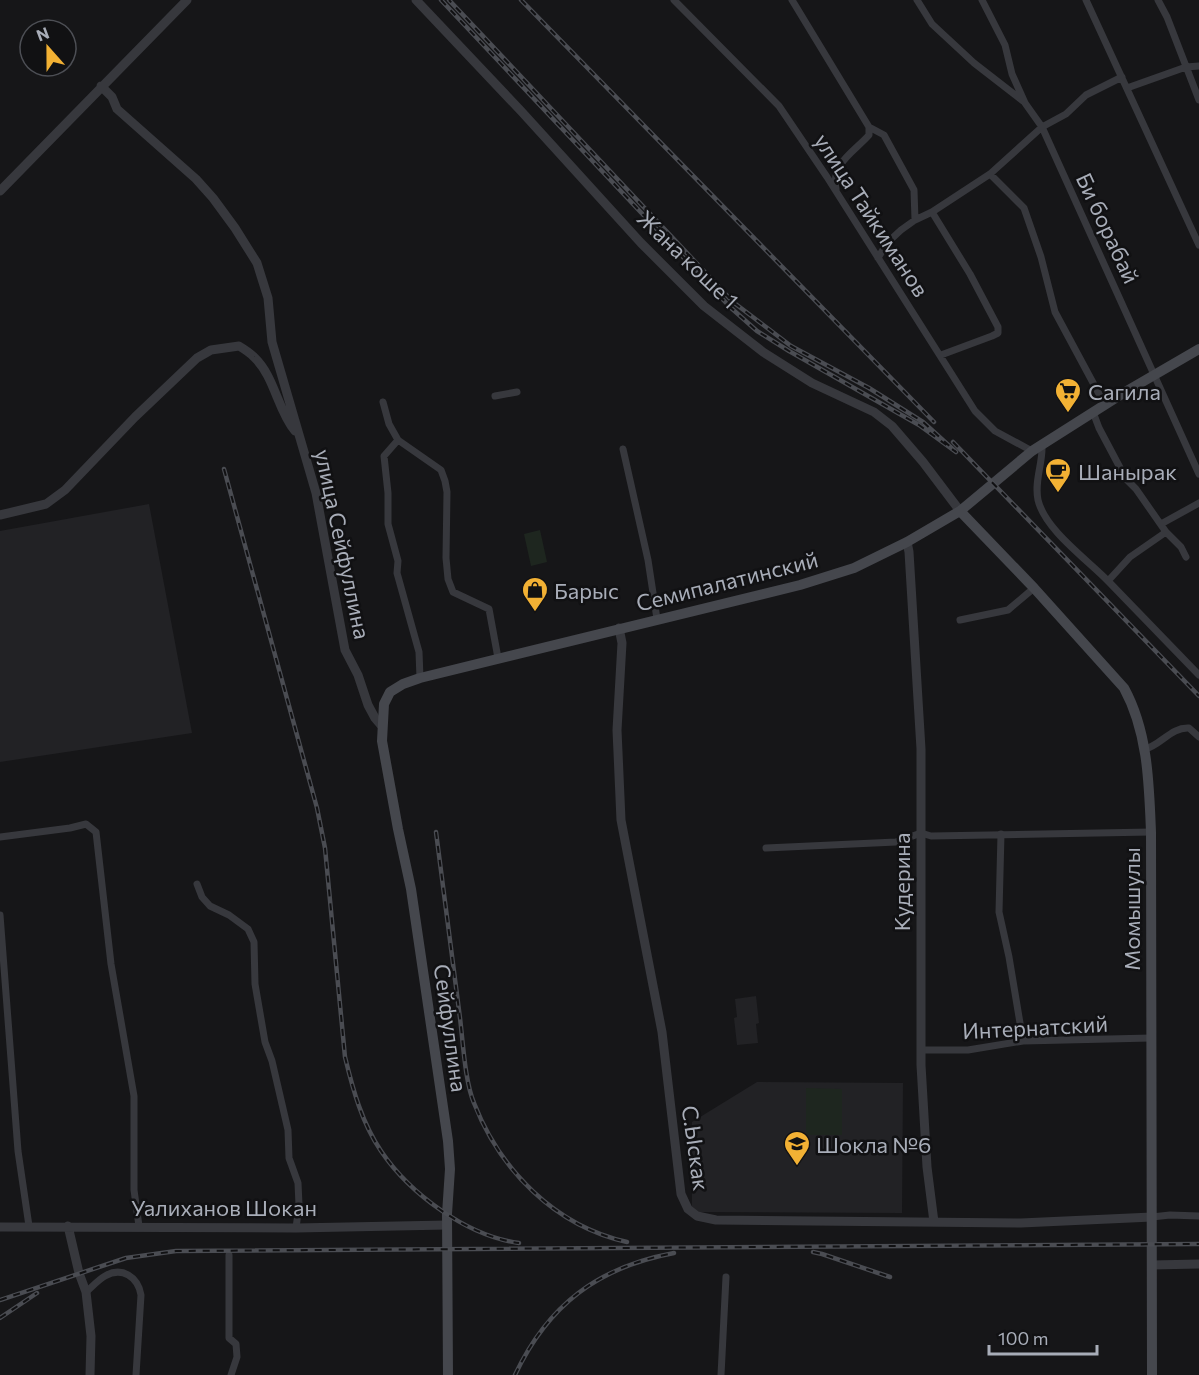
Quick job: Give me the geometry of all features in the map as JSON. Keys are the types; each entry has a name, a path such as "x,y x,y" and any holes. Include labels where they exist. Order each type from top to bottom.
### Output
{"main road":[{"name":"Семипалатинский","path":"390,692 420,678 800,585 854,567 907,542 960,511 1037,448 1199,349"},
{"name":"Момышулы","path":"960,511 1034,588 1124,688 1132,704 1145,749 1151,832 1152,1375"},
{"name":"Сейфуллина","path":"390,692 384,704 381,725 382,741 411,889 450,1169 447,1225 448,1375"}],"street":[{"path":"0,191 187,0"},
{"name":"Жана коше 1","path":"416,0 641,243 704,306 763,352 812,383 874,412 892,426 960,511"},
{"name":"улица Тайкиманов","path":"674,0 779,106 975,411 995,431 1037,448"},
{"name":"улица Тайкиманов","path":"792,0 869,127 884,135 914,189 915,220"},
{"path":"916,0 932,24 974,63 1025,103"},
{"name":"Би борабай","path":"982,0 1005,45 1012,74 1025,103 1042,127 1199,474"},
{"path":"1086,0 1199,245"},
{"path":"1158,0 1167,17 1199,100"},
{"path":"1127,88 1185,67 1199,66"},
{"path":"878,258 886,243 915,220 932,212 990,174 1042,127 1066,114 1086,95 1122,77"},
{"name":"улица Сейфуллина","path":"101,86 112,97 117,109 202,185 235,228 257,263 268,298 272,342 316,493 345,650 358,675 368,705 381,725"},
{"path":"837,195 834,179 839,164 869,135 869,127"},
{"path":"990,174 1024,208 1041,257 1055,312 1105,405"},
{"path":"932,212 970,274 998,327 998,333 941,356"},
{"name":"улица Сейфуллина","path":"0,515 46,504 65,490 135,417 197,358 211,350 239,346 255,357 265,370 286,420 298,435"},
{"path":"495,396 517,392"},
{"path":"383,402 389,424 398,440 441,470 447,492 448,579 453,592 489,609 498,658"},
{"path":"1093,412 1126,479 1136,489 1166,532 1181,547 1186,557"},
{"path":"398,440 384,456 388,524 398,561 397,573 418,652 420,678"},
{"path":"1037,448 1042,454 1037,481 1038,500 1046,518 1199,675"},
{"path":"623,449 648,560 657,619"},
{"path":"1161,524 1199,503"},
{"path":"1108,581 1130,557 1166,532"},
{"name":"Кудерина","path":"907,542 921,749 921,1050 927,1167 934,1222"},
{"path":"960,620 1008,610 1034,588"},
{"name":"С.Ыскак","path":"619,628 622,643 617,730 621,820 662,1032 683,1202 688,1209 697,1216 707,1219 756,1221 1021,1223 1152,1217"},
{"path":"1145,749 1152,748 1172,732 1186,727 1199,737"},
{"path":"0,837 86,824 96,832 111,964 134,1096 134,1190 139,1226"},
{"path":"766,848 896,842 921,832 931,836 1151,832"},
{"path":"1001,834 999,912 1023,1041"},
{"path":"197,884 202,897 210,906 229,915 248,929 254,942 255,984 265,1042 272,1061 288,1130 289,1158 298,1183 299,1205 296,1228"},
{"path":"0,915 18,1151 29,1226"},
{"name":"Интернатский","path":"921,1050 968,1050 1023,1041 1151,1038"},
{"path":"1152,1217 1199,1216"},
{"name":"Уалиханов Шокан","path":"0,1227 296,1228 447,1225"},
{"path":"68,1226 87,1292 91,1336 90,1375"},
{"path":"229,1255 229,1338 236,1344 237,1357 231,1375"},
{"path":"1152,1265 1199,1264"},
{"path":"87,1292 107,1274 120,1272 136,1280 141,1295 136,1375"},
{"path":"721,1375 726,1277"}],"shaded area":[{"path":"149,504 192,733 0,762 0,531"},
{"path":"540,530 547,562 531,566 524,534"},
{"path":"756,996 759,1023 756,1024 758,1043 737,1045 734,1018 737,1017 735,999"},
{"name":"Шокла №6","path":"757,1082 903,1083 902,1213 692,1212 692,1122"},
{"path":"806,1088 842,1089 842,1135 806,1135"}],"railway":[{"path":"441,0 730,307 757,331 919,425 956,452 923,422 869,388 791,346 733,302 449,0"},
{"path":"521,0 934,422"},
{"path":"953,442 1199,696"},
{"path":"224,469 317,808 325,848 345,1057 359,1106 374,1140 407,1183 441,1211 460,1222 499,1239 519,1243"},
{"path":"436,832 466,1073 474,1103 485,1128 515,1172 533,1192 554,1209 576,1223 627,1242"},
{"path":"0,1300 126,1258 176,1251 1199,1244"},
{"path":"813,1252 890,1277"},
{"path":"515,1375 543,1328 578,1293 622,1268 674,1253"},
{"path":"0,1318 37,1293"}],"place":[{"name":"Сагила","path":"1068,414"},
{"name":"Шанырак","path":"1058,494"},
{"name":"Барыс","path":"535,613"},
{"name":"Шокла №6","path":"797,1167"}]}
